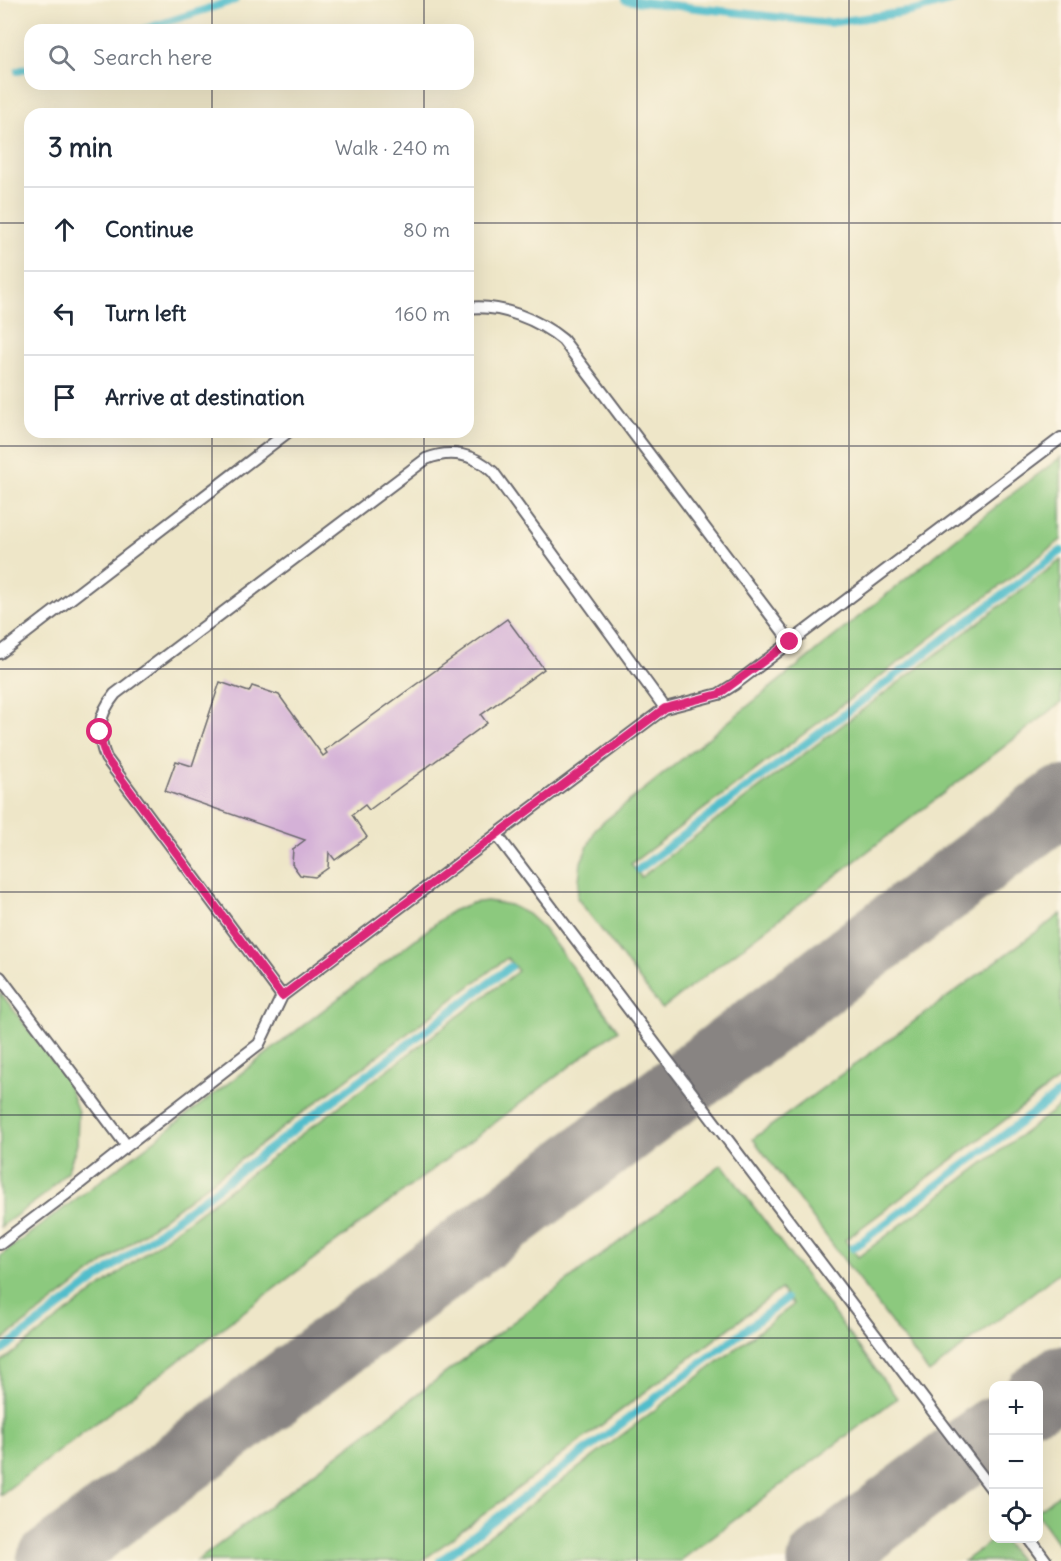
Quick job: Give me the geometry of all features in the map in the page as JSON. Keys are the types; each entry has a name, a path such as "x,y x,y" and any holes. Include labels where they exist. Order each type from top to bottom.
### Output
{"lane":[{"path":"474,308 493,309 534,321 550,329 563,340 790,642"},
{"path":"0,653 280,438"},
{"path":"0,1244 259,1044 282,996 665,708 719,694 1061,438"},
{"path":"282,996 106,758 102,745 101,719 106,705 115,694 426,459 440,454 454,453 482,462 493,472 665,708"},
{"path":"497,835 991,1489"},
{"path":"0,977 127,1146"},
{"path":"1032,1543 1046,1561"}],"green space":[{"path":"1061,457 1061,540 631,864 641,877 1061,560 1061,703 662,1009 577,898 581,862 596,828"},
{"path":"487,901 510,905 528,914 544,929 618,1030 0,1495 0,1363 518,971 507,958 0,1342 0,1256 452,911 472,903"},
{"path":"1061,914 1061,1078 845,1240 858,1257 1061,1105 1061,1271 929,1373 753,1139"},
{"path":"0,992 66,1079 78,1112 77,1144 68,1170 47,1193 0,1227"},
{"path":"722,1164 897,1398 680,1561 456,1561 793,1305 781,1289 422,1561 197,1561"},
{"path":"1061,1493 1061,1548 1043,1523 1043,1506"},
{"path":"989,1543 1005,1543 1020,1561 964,1561"}],"building":[{"path":"507,619 544,669 481,715 487,723 369,810 365,805 352,815 367,837 335,860 329,852 328,868 315,877 300,875 292,864 293,849 305,840 165,791 176,761 192,766 220,682 249,692 252,686 279,695 323,756 327,753 325,750"}],"waterway":[{"path":"161,24 235,0"},
{"path":"625,0 829,23 914,11 953,0"},
{"path":"18,71 24,70"},
{"path":"639,869 1061,551"},
{"path":"0,1352 510,967"},
{"path":"853,1248 1061,1092"},
{"path":"440,1561 786,1299"}],"taxiway":[{"path":"51,1561 1061,801"},
{"path":"1043,1393 1061,1380"},
{"path":"822,1561 989,1435"}],"route":[{"path":"100,732 106,758 282,996 665,708 719,694 790,642"}]}
